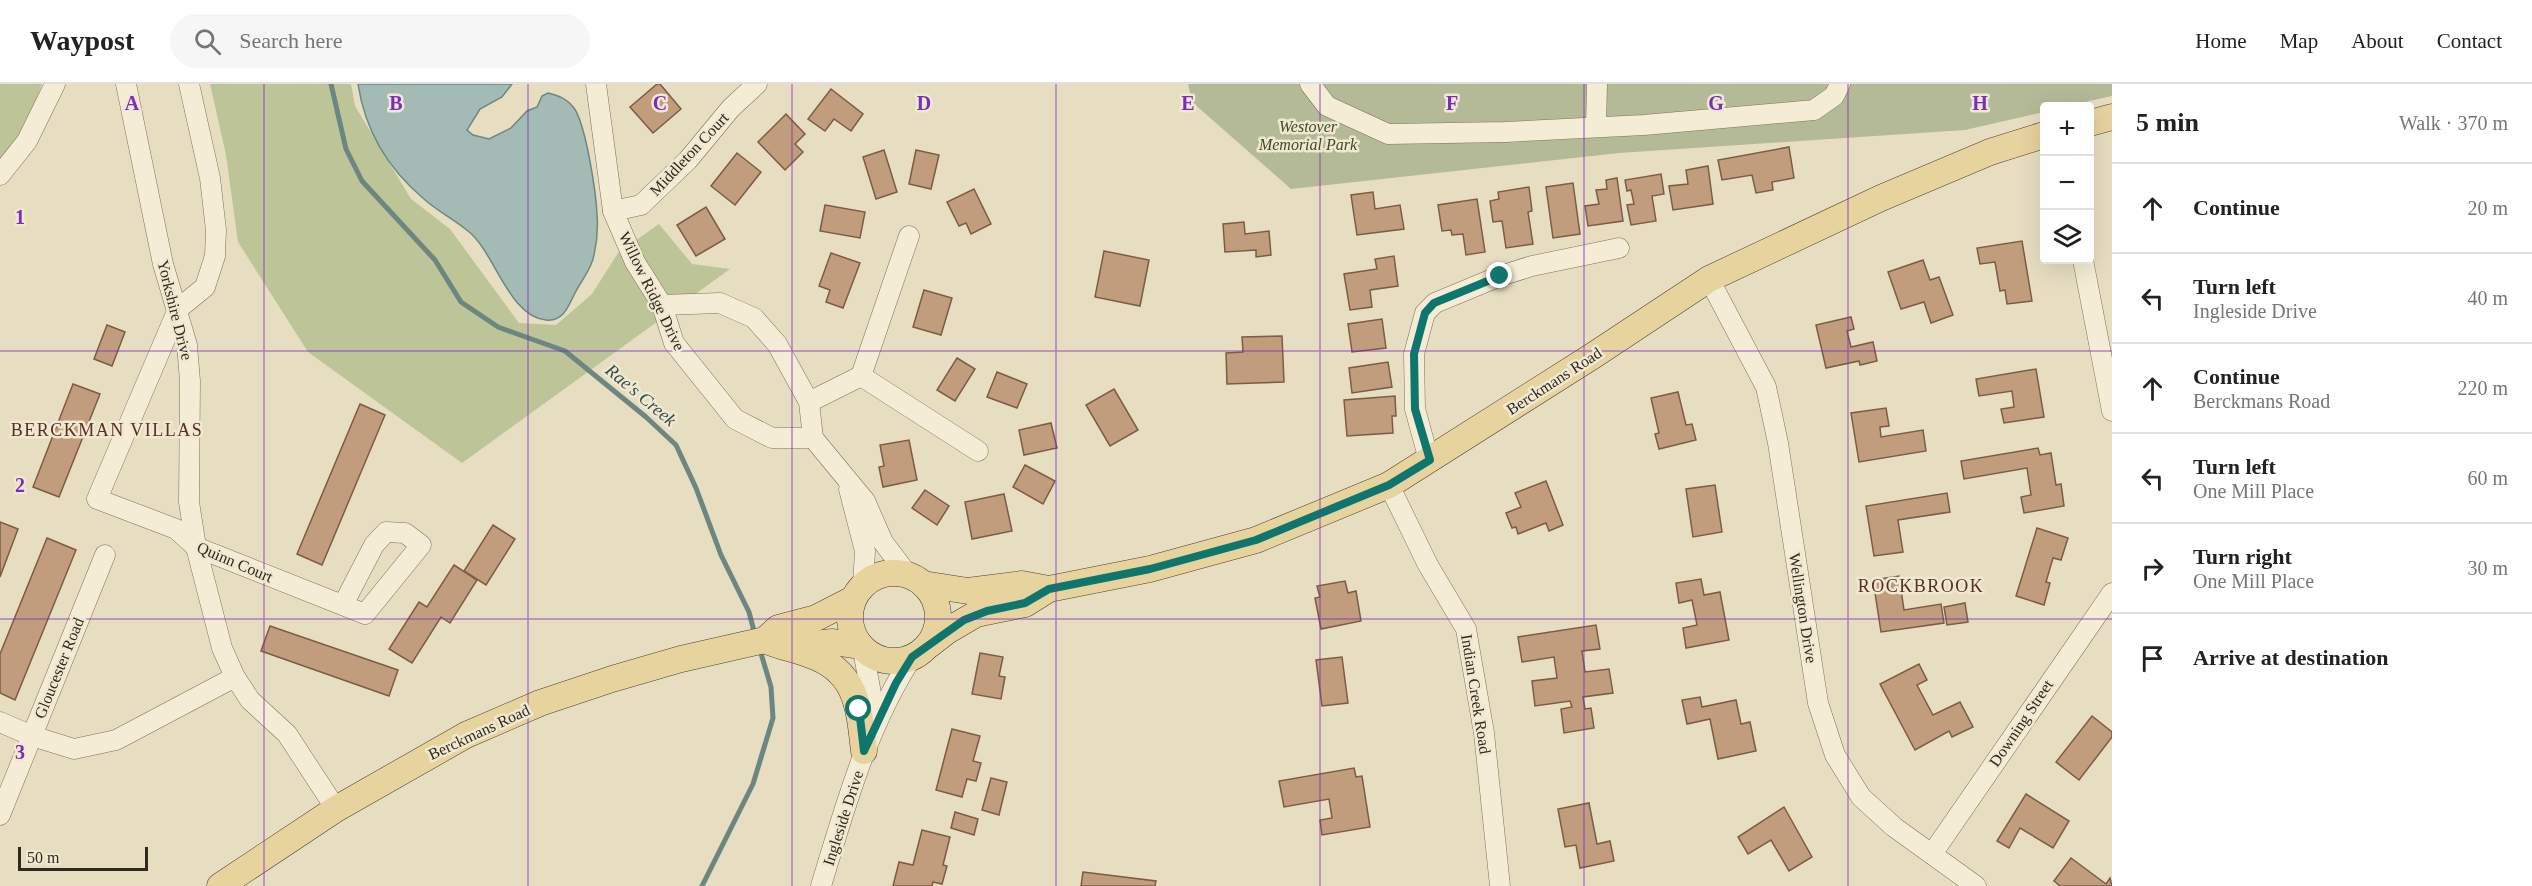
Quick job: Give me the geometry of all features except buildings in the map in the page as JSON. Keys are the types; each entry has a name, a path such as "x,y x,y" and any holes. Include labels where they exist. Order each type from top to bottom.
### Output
{"main road":[{"path":"2094,122 2112,117"},
{"name":"Berckmans Road","path":"920,651 947,631 976,614 1025,603 1049,589 1150,569 1256,540 1389,485 1709,279 1881,198 1990,152 2040,136"},
{"path":"894,572 915,579 930,591 936,605 938,619 936,633 920,651 891,662 876,659 854,638 849,623 850,608 858,592 880,574 894,572"},
{"name":"Berckmans Road","path":"915,579 968,591 1022,584 1049,589"},
{"name":"Berckmans Road","path":"773,644 778,628 816,618 858,592"},
{"name":"Berckmans Road","path":"220,886 336,809 466,735 540,703 681,659 773,644 833,642 862,648"},
{"path":"773,644 825,660 848,681 859,709 864,751"}],"street":[{"path":"0,175 27,141 54,84"},
{"name":"Yorkshire Drive","path":"126,84 163,264 187,345 190,381 189,502 196,547 222,648 235,677 250,700 287,734 336,809"},
{"path":"178,309 205,287 215,256 216,238 210,178 189,84"},
{"name":"Willow Ridge Drive","path":"596,84 614,211 635,261 662,306 674,343 735,419 772,438 813,438"},
{"name":"Middleton Court","path":"614,211 641,205 688,160 731,108 757,84"},
{"path":"1310,84 1327,106 1388,134 1505,132 1596,127 1814,110 1834,96 1840,84"},
{"path":"1596,127 1597,84"},
{"path":"809,402 861,376 909,236"},
{"path":"1430,460 1415,409 1414,354 1425,313 1434,303 1500,276 1532,266 1619,248"},
{"path":"2084,264 2112,411"},
{"name":"Wellington Drive","path":"1709,279 1766,387 1778,444 1818,704 1835,755 1862,797 1894,827 1976,886"},
{"path":"662,306 720,303 754,318 777,344 809,402 813,438 865,501 883,542 915,579"},
{"name":"Quinn Court","path":"178,309 97,499 176,529 196,547 343,605"},
{"path":"861,376 978,451"},
{"path":"846,480 865,551 858,592"},
{"name":"Indian Creek Road","path":"1389,485 1428,565 1466,629 1484,733 1500,886"},
{"name":"Gloucester Road","path":"0,815 105,555"},
{"name":"Downing Street","path":"1932,854 2112,593"},
{"name":"Ingleside Drive","path":"862,648 872,699 864,751"},
{"name":"Ingleside Drive","path":"821,886 864,751 896,683 920,651"},
{"path":"0,722 32,736 74,749 116,740 235,677"}],"green space":[{"path":"0,84 42,84 26,125 0,160"},
{"path":"210,84 351,84 355,106 411,199 450,229 519,323 556,325 592,294 618,253 659,224 692,264 730,269 462,463 308,352 238,242 226,155"},
{"name":"Westover Memorial Park","path":"1188,84 2112,84 2112,96 2085,102 2040,102 2040,113 1965,130 1619,153 1291,189 1192,102"}],"water":[{"path":"358,84 512,84 502,97 480,109 467,130 473,135 489,139 511,128 527,111 537,107 542,96 548,93 562,98 574,108 583,129 590,160 595,191 597,229 591,265 561,316 557,319 546,320 533,316 522,307 512,296 478,241 463,227 429,203 399,175 372,133"}],"waterway":[{"name":"Rae's Creek","path":"331,84 346,149 362,181 435,260 461,302 498,327 565,351 646,417 676,445 696,488 721,555 749,612 755,635"},
{"name":"Rae's Creek","path":"702,886 753,784 773,718 771,687 760,650"}],"district":[{"name":"BERCKMAN VILLAS","path":"107,430"},
{"name":"ROCKBROOK","path":"1921,586"}],"route":[{"path":"859,709 864,751 885,704 912,657 918,655 964,620 976,614 1025,603 1049,589 1150,569 1256,540 1389,485 1430,460 1415,409 1414,354 1425,313 1434,303 1500,276"}]}
